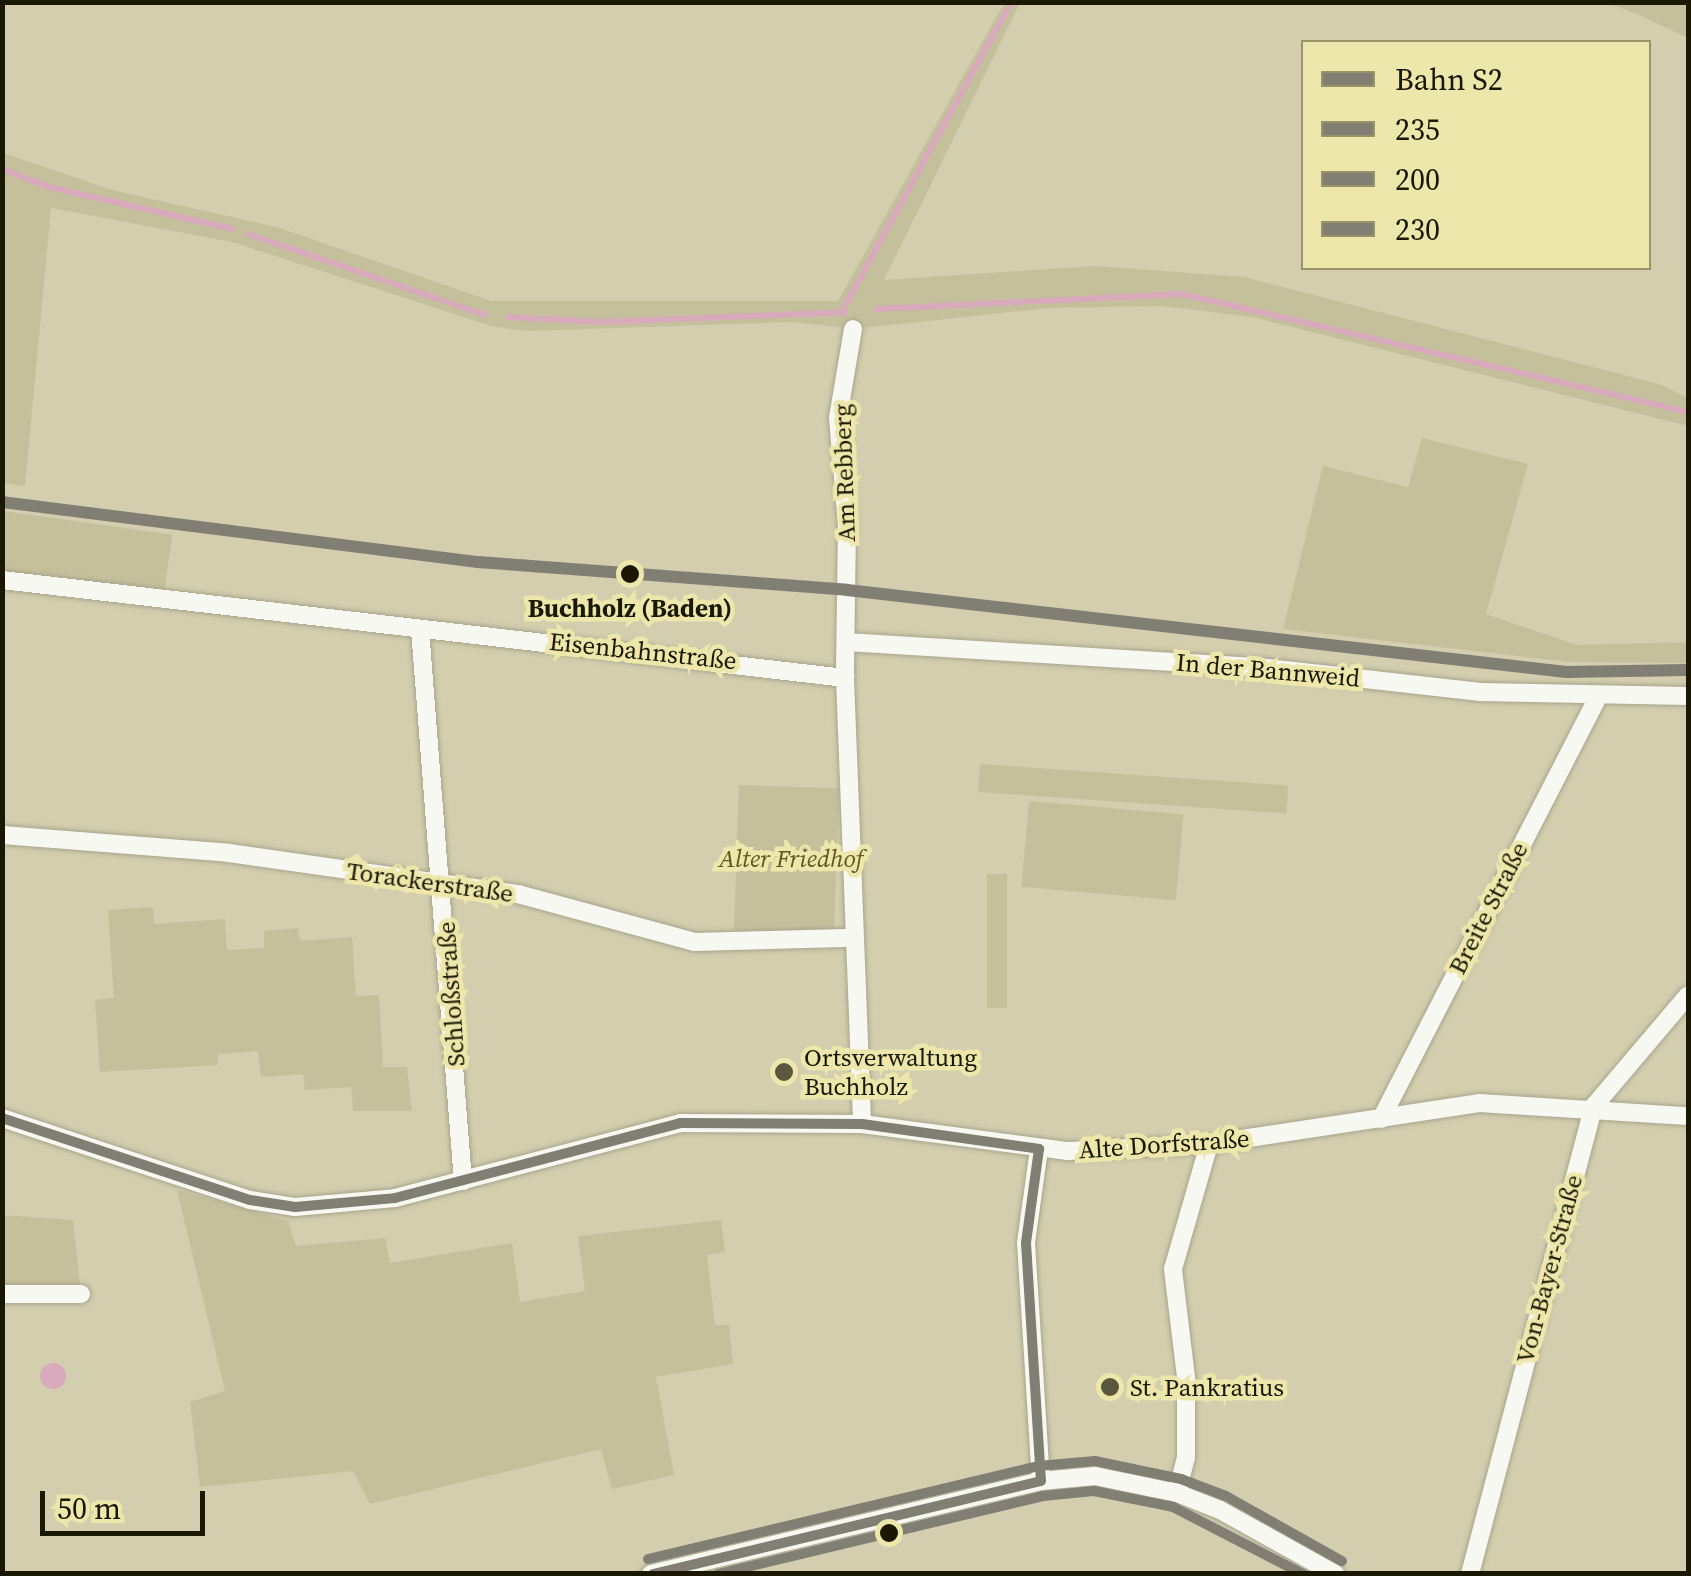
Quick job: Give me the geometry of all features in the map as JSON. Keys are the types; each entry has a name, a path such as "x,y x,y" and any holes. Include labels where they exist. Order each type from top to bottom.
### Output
{"street":[{"name":"Am Rebberg","path":"845,678 848,642 838,418 852,329"},
{"name":"Eisenbahnstraße","path":"2,580 845,678"},
{"name":"Schloßstraße","path":"420,629 464,1181"},
{"name":"In der Bannweid","path":"848,642 1258,666 1597,698 1688,696"},
{"path":"845,678 862,1124"},
{"name":"Breite Straße","path":"1381,1119 1597,698"},
{"name":"Torackerstraße","path":"2,835 78,836 518,894 694,942 853,938"},
{"name":"Von-Bayer-Straße","path":"1470,1574 1594,1106 1688,994"},
{"name":"Alte Dorfstraße","path":"2,1118 250,1200 287,1206 394,1198 611,1136 680,1124 862,1124 1039,1149 1210,1144 1478,1103 1594,1106 1688,1116"},
{"path":"1177,1493 1186,1458 1186,1377 1173,1270 1210,1144"},
{"path":"1039,1149 1026,1242 1041,1481"},
{"path":"2,1294 80,1294"},
{"path":"651,1574 1041,1481 1095,1476 1177,1493 1254,1525 1336,1574"}],"green space":[{"path":"1004,3 1020,3 884,280 1095,266 1244,277 1659,384 1688,398 1688,426 1252,317 1162,306 1049,308 853,329 793,322 526,331 491,326 232,242 51,208 25,486 3,483 3,153 112,190 280,228 491,301 838,301"},
{"path":"1608,3 1688,3 1688,38 1639,15"},
{"path":"1422,438 1528,464 1486,614 1577,645 1688,642 1688,663 1570,662 1283,629 1323,466 1408,487"},
{"path":"3,511 172,535 163,604 2,582"},
{"path":"980,764 1288,786 1286,813 978,792"},
{"name":"Alter Friedhof","path":"739,785 839,788 834,933 734,930"},
{"path":"1029,801 1183,815 1176,900 1022,887"},
{"path":"987,874 1007,874 1007,1008 987,1008"},
{"path":"153,907 154,924 225,919 227,950 264,948 264,931 298,928 300,941 352,937 356,996 379,995 383,1067 407,1067 412,1111 353,1111 351,1087 305,1090 303,1074 261,1077 258,1051 218,1054 218,1065 100,1072 95,1000 114,998 108,910"},
{"path":"177,1190 288,1221 296,1246 385,1238 390,1263 512,1243 520,1302 585,1291 578,1236 721,1220 725,1252 707,1255 715,1325 729,1325 733,1364 656,1377 674,1475 612,1489 601,1449 370,1504 353,1471 200,1487 190,1402 225,1391"},
{"path":"2,1215 73,1220 81,1294 3,1294"}],"shaded area":[{"path":"53,1363 62,1367 66,1376 62,1385 53,1389 44,1385 40,1376 44,1367"}],"waterway":[{"path":"841,313 1011,2"},
{"path":"2,169 49,187 232,229"},
{"path":"248,234 484,315"},
{"path":"877,309 1182,294 1688,412"},
{"path":"508,317 601,322 845,312"}],"rail line":[{"name":"S2","path":"2,502 478,562 847,590 1566,672 1688,670"}],"transit line":[{"name":"235","path":"2,1118 250,1200 295,1207 395,1198 680,1123 862,1124 1039,1149 1026,1243 1041,1481 653,1574"},
{"name":"230","path":"648,1559 1038,1466 1095,1461 1181,1479 1226,1496 1342,1561"},
{"name":"200","path":"718,1574 1043,1496 1094,1491 1173,1507 1303,1574"}],"place":[{"name":"Buchholz (Baden)","path":"630,574"},
{"name":"Ortsverwaltung Buchholz","path":"784,1072"},
{"name":"St. Pankratius","path":"1110,1387"}]}
